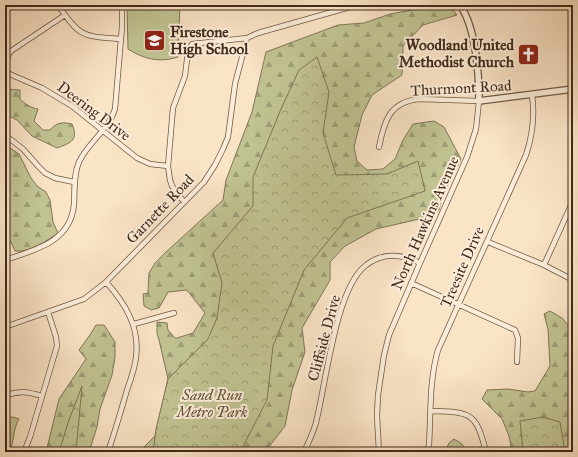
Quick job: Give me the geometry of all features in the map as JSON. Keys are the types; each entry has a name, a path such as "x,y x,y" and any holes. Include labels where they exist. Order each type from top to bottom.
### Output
{"street":[{"path":"58,5 74,27 85,35 121,39"},
{"path":"5,260 46,245 58,237 68,226 74,201 74,182 76,170 83,155 112,118 117,103 122,5"},
{"path":"184,202 172,186 168,166 174,101 185,76 189,48 192,44 247,38 258,33 357,5"},
{"name":"North Hawkins Avenue","path":"379,452 377,416 378,396 384,355 389,335 470,150 476,129 478,71 471,30 466,15 460,5"},
{"path":"5,60 12,51 65,15"},
{"name":"Garnette Road","path":"5,327 84,299 106,282 204,182 215,165 228,137 235,84 247,38"},
{"name":"Deering Drive","path":"5,72 42,88 72,106 140,160 150,164 168,166"},
{"name":"Thurmont Road","path":"380,147 386,119 393,110 401,104 413,100 478,101 573,89"},
{"name":"Treesite Drive","path":"426,452 429,446 433,368 438,350 530,146 534,118 532,95"},
{"path":"5,135 23,149 46,173 55,178 74,182"},
{"path":"544,265 573,201"},
{"path":"488,242 544,265 573,280"},
{"name":"Cliffside Drive","path":"304,452 317,419 334,336 342,308 352,284 365,266 383,257 407,257 420,263"},
{"path":"106,282 126,306 134,324 136,336 136,357 132,376 108,452"},
{"path":"411,283 515,330 518,338 517,362"},
{"path":"24,452 30,437 57,346 56,337 48,312"},
{"path":"134,324 174,313"},
{"path":"5,396 24,392 42,396"},
{"path":"431,412 461,413 468,416 478,425 486,452"}],"green space":[{"path":"127,5 180,5 178,57 158,60 146,58 128,49"},
{"path":"439,5 449,5 457,15 423,25 403,46 402,75 372,95 362,115 354,147 357,161 367,170 383,169 395,159 403,140 413,124 434,121 444,127 461,159 442,196 439,210 432,218 415,220 376,229 345,246 330,262 330,280 302,328 305,352 292,390 285,426 265,452 139,452 155,436 168,379 157,333 157,322 167,323 168,330 175,338 177,338 193,333 205,313 187,290 168,292 159,308 151,310 144,306 143,294 148,293 149,273 155,263 166,252 223,200 226,180 252,112 266,52 338,25 364,23 390,14"},
{"name":"Sand Run Metro Park","path":"317,57 329,92 323,133 336,175 387,174 418,161 425,191 347,218 304,270 273,346 267,400 240,452 153,452 156,429 168,379 208,339 217,318 222,283 213,253 253,206 253,177 281,109 299,70"},
{"path":"5,89 20,90 20,99 28,106 38,109 34,121 43,130 50,130 55,125 60,123 72,124 75,134 72,140 57,148 32,136 17,120 5,114"},
{"path":"5,146 19,154 31,178 37,186 46,192 50,200 53,222 58,233 38,246 27,250 15,251 11,242 5,241"},
{"path":"550,311 562,318 573,331 573,452 512,452 509,436 502,419 482,399 487,390 508,389 528,392 535,391 550,366 548,329 544,314"},
{"path":"96,325 104,325 115,342 115,357 112,375 100,409 97,427 89,452 46,452 59,399 86,359 79,350"},
{"path":"82,386 76,452 59,452 69,420"},
{"path":"13,417 19,419 15,428 10,449 8,452 5,452 5,418"},
{"path":"543,417 560,422 565,452 523,452 520,421"},
{"path":"454,439 462,444 468,452 445,452 449,443"}],"place":[{"name":"Firestone High School","path":"155,41"},
{"name":"Woodland United Methodist Church","path":"529,54"}]}
